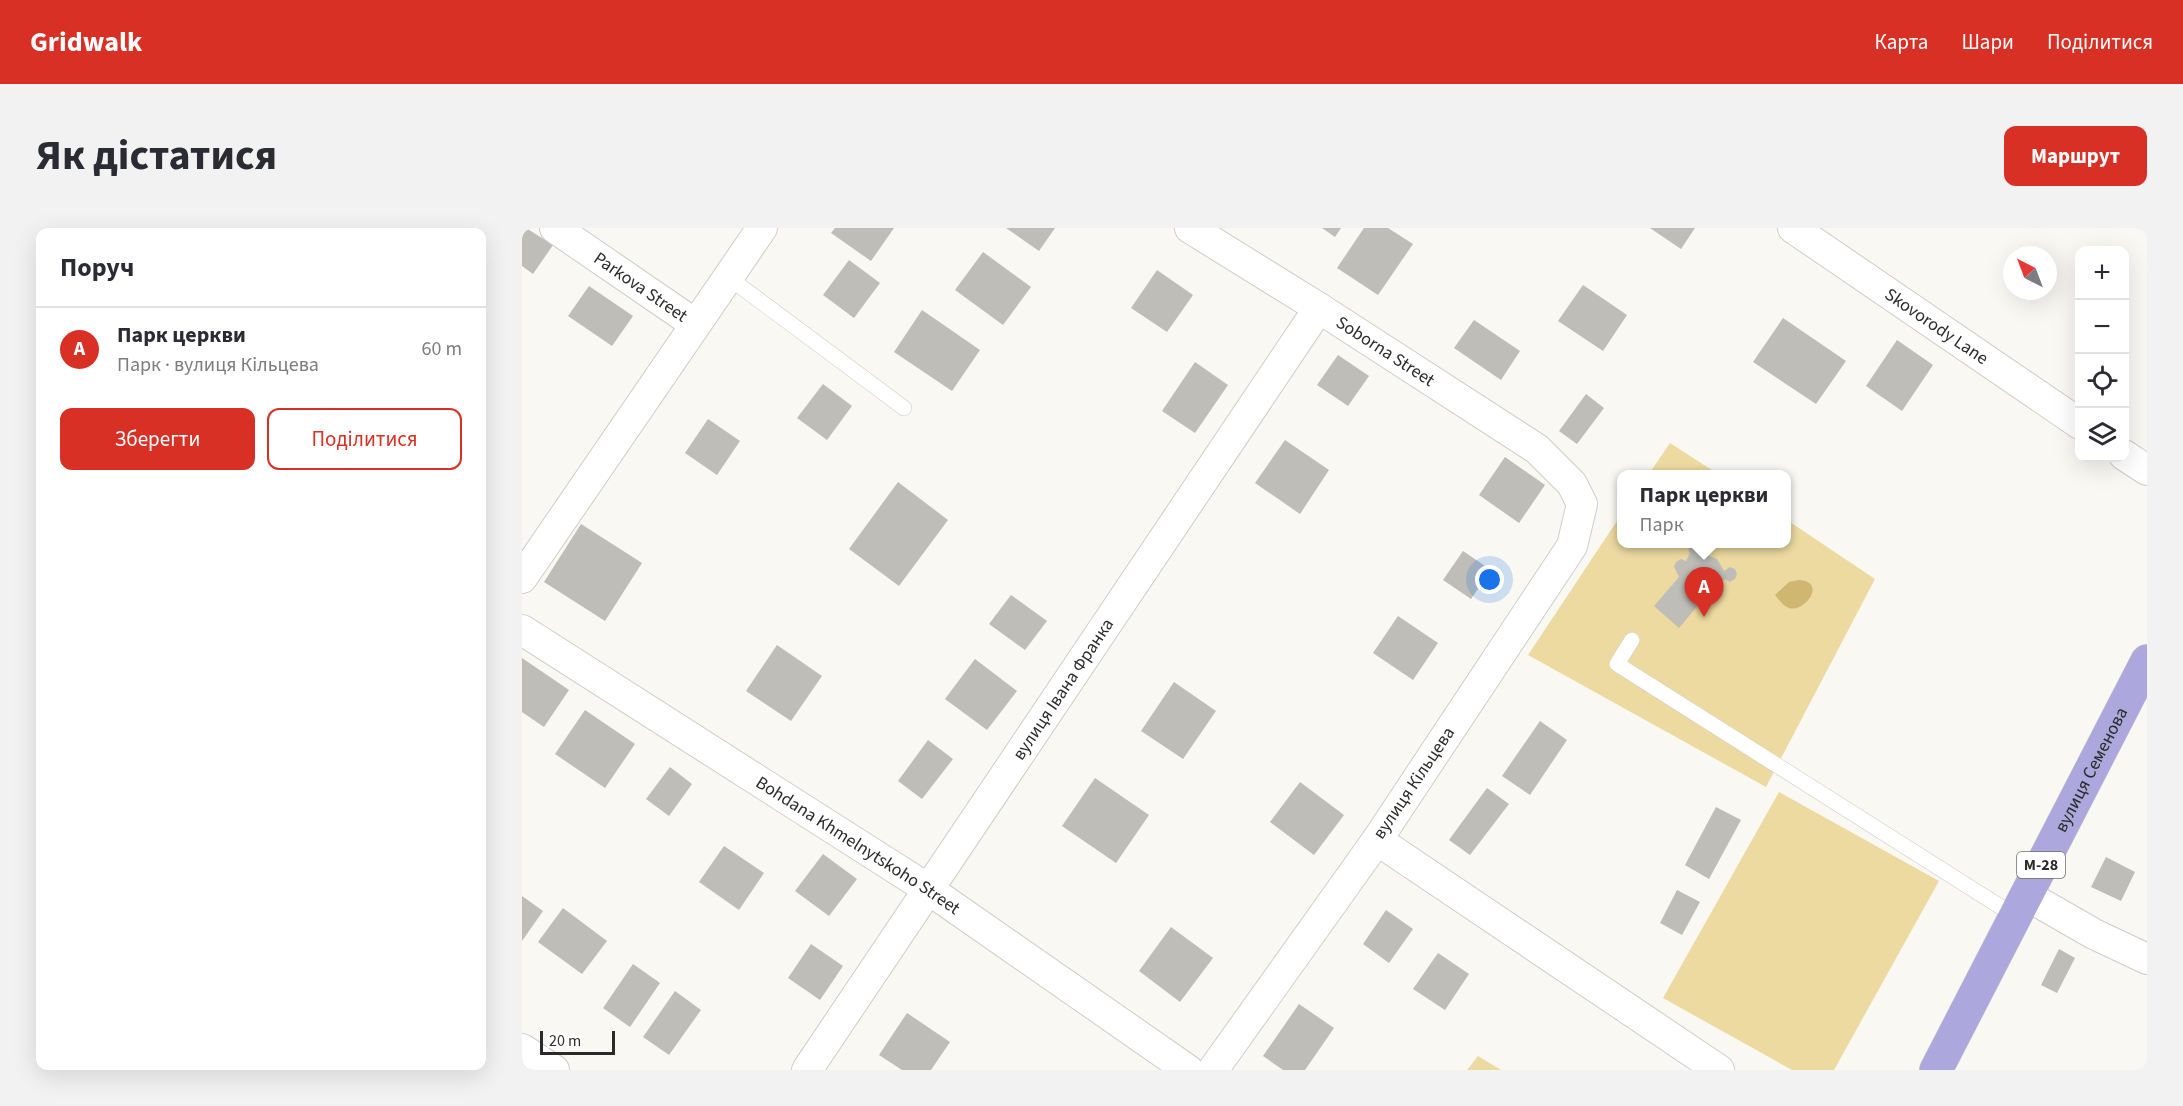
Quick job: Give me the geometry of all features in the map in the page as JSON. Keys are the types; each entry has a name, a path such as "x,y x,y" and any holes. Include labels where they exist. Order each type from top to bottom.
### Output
{"highway":[{"name":"вулиця Семенова","path":"1936,1070 2147,661"}],"street":[{"name":"Parkova Street","path":"555,228 695,324"},
{"path":"522,578 762,228"},
{"name":"Soborna Street","path":"1190,228 1319,308 1537,449 1572,484"},
{"name":"Skovorody Lane","path":"1793,228 2075,421"},
{"name":"вулиця Івана Франка","path":"807,1070 1319,308"},
{"path":"2129,458 2147,470"},
{"name":"вулиця Кільцева","path":"1213,1070 1377,840 1572,546 1581,504 1572,484"},
{"name":"Bohdana Khmelnytskoho Street","path":"522,630 928,889 1188,1070"},
{"path":"1377,840 1719,1070"},
{"path":"2020,906 2094,934 2147,959"},
{"path":"522,1049 554,1070"}],"lane":[{"path":"728,277 904,408"},
{"path":"1632,640 1617,664 2020,906"}],"shaded area":[{"path":"1670,443 1712,470 1652,470"},
{"path":"1617,521 1617,548 1791,548 1791,523 1875,579 1766,787 1528,655"},
{"path":"1799,580 1808,582 1812,586 1811,597 1801,606 1789,608 1775,595 1789,582"},
{"path":"1779,792 1939,881 1834,1070 1792,1070 1663,998"},
{"path":"1478,1056 1501,1070 1467,1070"}],"building":[{"path":"526,228 553,245 533,274 522,266 522,235"},
{"path":"835,228 894,228 871,261 831,233"},
{"path":"1006,228 1055,228 1039,251"},
{"path":"1322,228 1341,228 1335,237"},
{"path":"1364,228 1388,228 1413,244 1378,295 1337,268"},
{"path":"1650,228 1695,228 1681,249"},
{"path":"983,252 1031,287 1003,325 955,290"},
{"path":"849,260 880,283 854,318 823,295"},
{"path":"1157,270 1193,295 1167,332 1131,308"},
{"path":"1583,285 1627,315 1603,351 1558,321"},
{"path":"589,286 633,316 612,346 568,316"},
{"path":"922,310 980,350 952,391 894,352"},
{"path":"1783,318 1846,361 1816,404 1753,362"},
{"path":"1474,320 1520,351 1501,380 1454,348"},
{"path":"1897,340 1933,365 1902,411 1866,386"},
{"path":"1338,355 1369,376 1348,406 1317,385"},
{"path":"1195,362 1228,385 1195,433 1162,411"},
{"path":"823,384 852,406 827,440 797,418"},
{"path":"1586,394 1604,408 1577,444 1559,431"},
{"path":"708,419 740,441 717,475 685,453"},
{"path":"1285,440 1329,470 1300,514 1255,483"},
{"path":"1505,457 1545,485 1519,523 1479,495"},
{"path":"898,482 948,520 899,586 849,549"},
{"path":"581,524 642,563 605,621 544,582"},
{"path":"1688,548 1701,548 1699,552 1717,559 1724,571 1730,567 1735,569 1737,574 1735,579 1730,582 1725,579 1719,585 1724,590 1722,596 1717,598 1712,596 1710,591 1679,628 1654,606 1679,577 1674,567 1676,562 1681,559 1686,561 1690,553"},
{"path":"1463,551 1491,570 1471,599 1443,580"},
{"path":"1011,595 1047,621 1025,650 989,624"},
{"path":"1398,616 1438,643 1413,680 1373,653"},
{"path":"777,645 822,676 791,721 746,691"},
{"path":"522,658 569,690 544,727 522,712"},
{"path":"975,659 1017,691 987,730 945,699"},
{"path":"1174,682 1216,711 1183,759 1141,731"},
{"path":"585,710 635,744 605,788 555,754"},
{"path":"1540,721 1567,740 1530,795 1502,776"},
{"path":"928,740 953,759 922,799 898,781"},
{"path":"670,767 692,784 669,816 646,799"},
{"path":"1095,778 1149,815 1116,863 1062,826"},
{"path":"1300,782 1344,815 1314,855 1270,822"},
{"path":"1487,788 1509,804 1470,855 1449,840"},
{"path":"1716,807 1741,820 1709,879 1685,865"},
{"path":"724,846 764,873 739,910 699,882"},
{"path":"823,854 857,879 829,916 795,891"},
{"path":"2106,857 2135,872 2121,901 2091,887"},
{"path":"1677,890 1700,902 1682,935 1660,923"},
{"path":"522,896 543,911 522,941"},
{"path":"563,908 607,941 582,974 538,942"},
{"path":"1386,910 1413,929 1389,963 1363,944"},
{"path":"1171,927 1213,958 1180,1002 1139,971"},
{"path":"811,944 843,966 820,1000 788,978"},
{"path":"2059,949 2075,958 2057,993 2041,985"},
{"path":"1438,953 1469,974 1445,1010 1413,989"},
{"path":"633,964 660,983 630,1027 603,1008"},
{"path":"675,991 701,1010 669,1055 643,1037"},
{"path":"1299,1004 1334,1028 1305,1070 1283,1070 1263,1056"},
{"path":"907,1013 950,1042 931,1070 902,1070 879,1055"}],"place":[{"name":"Парк церкви","path":"1704,617"}]}
